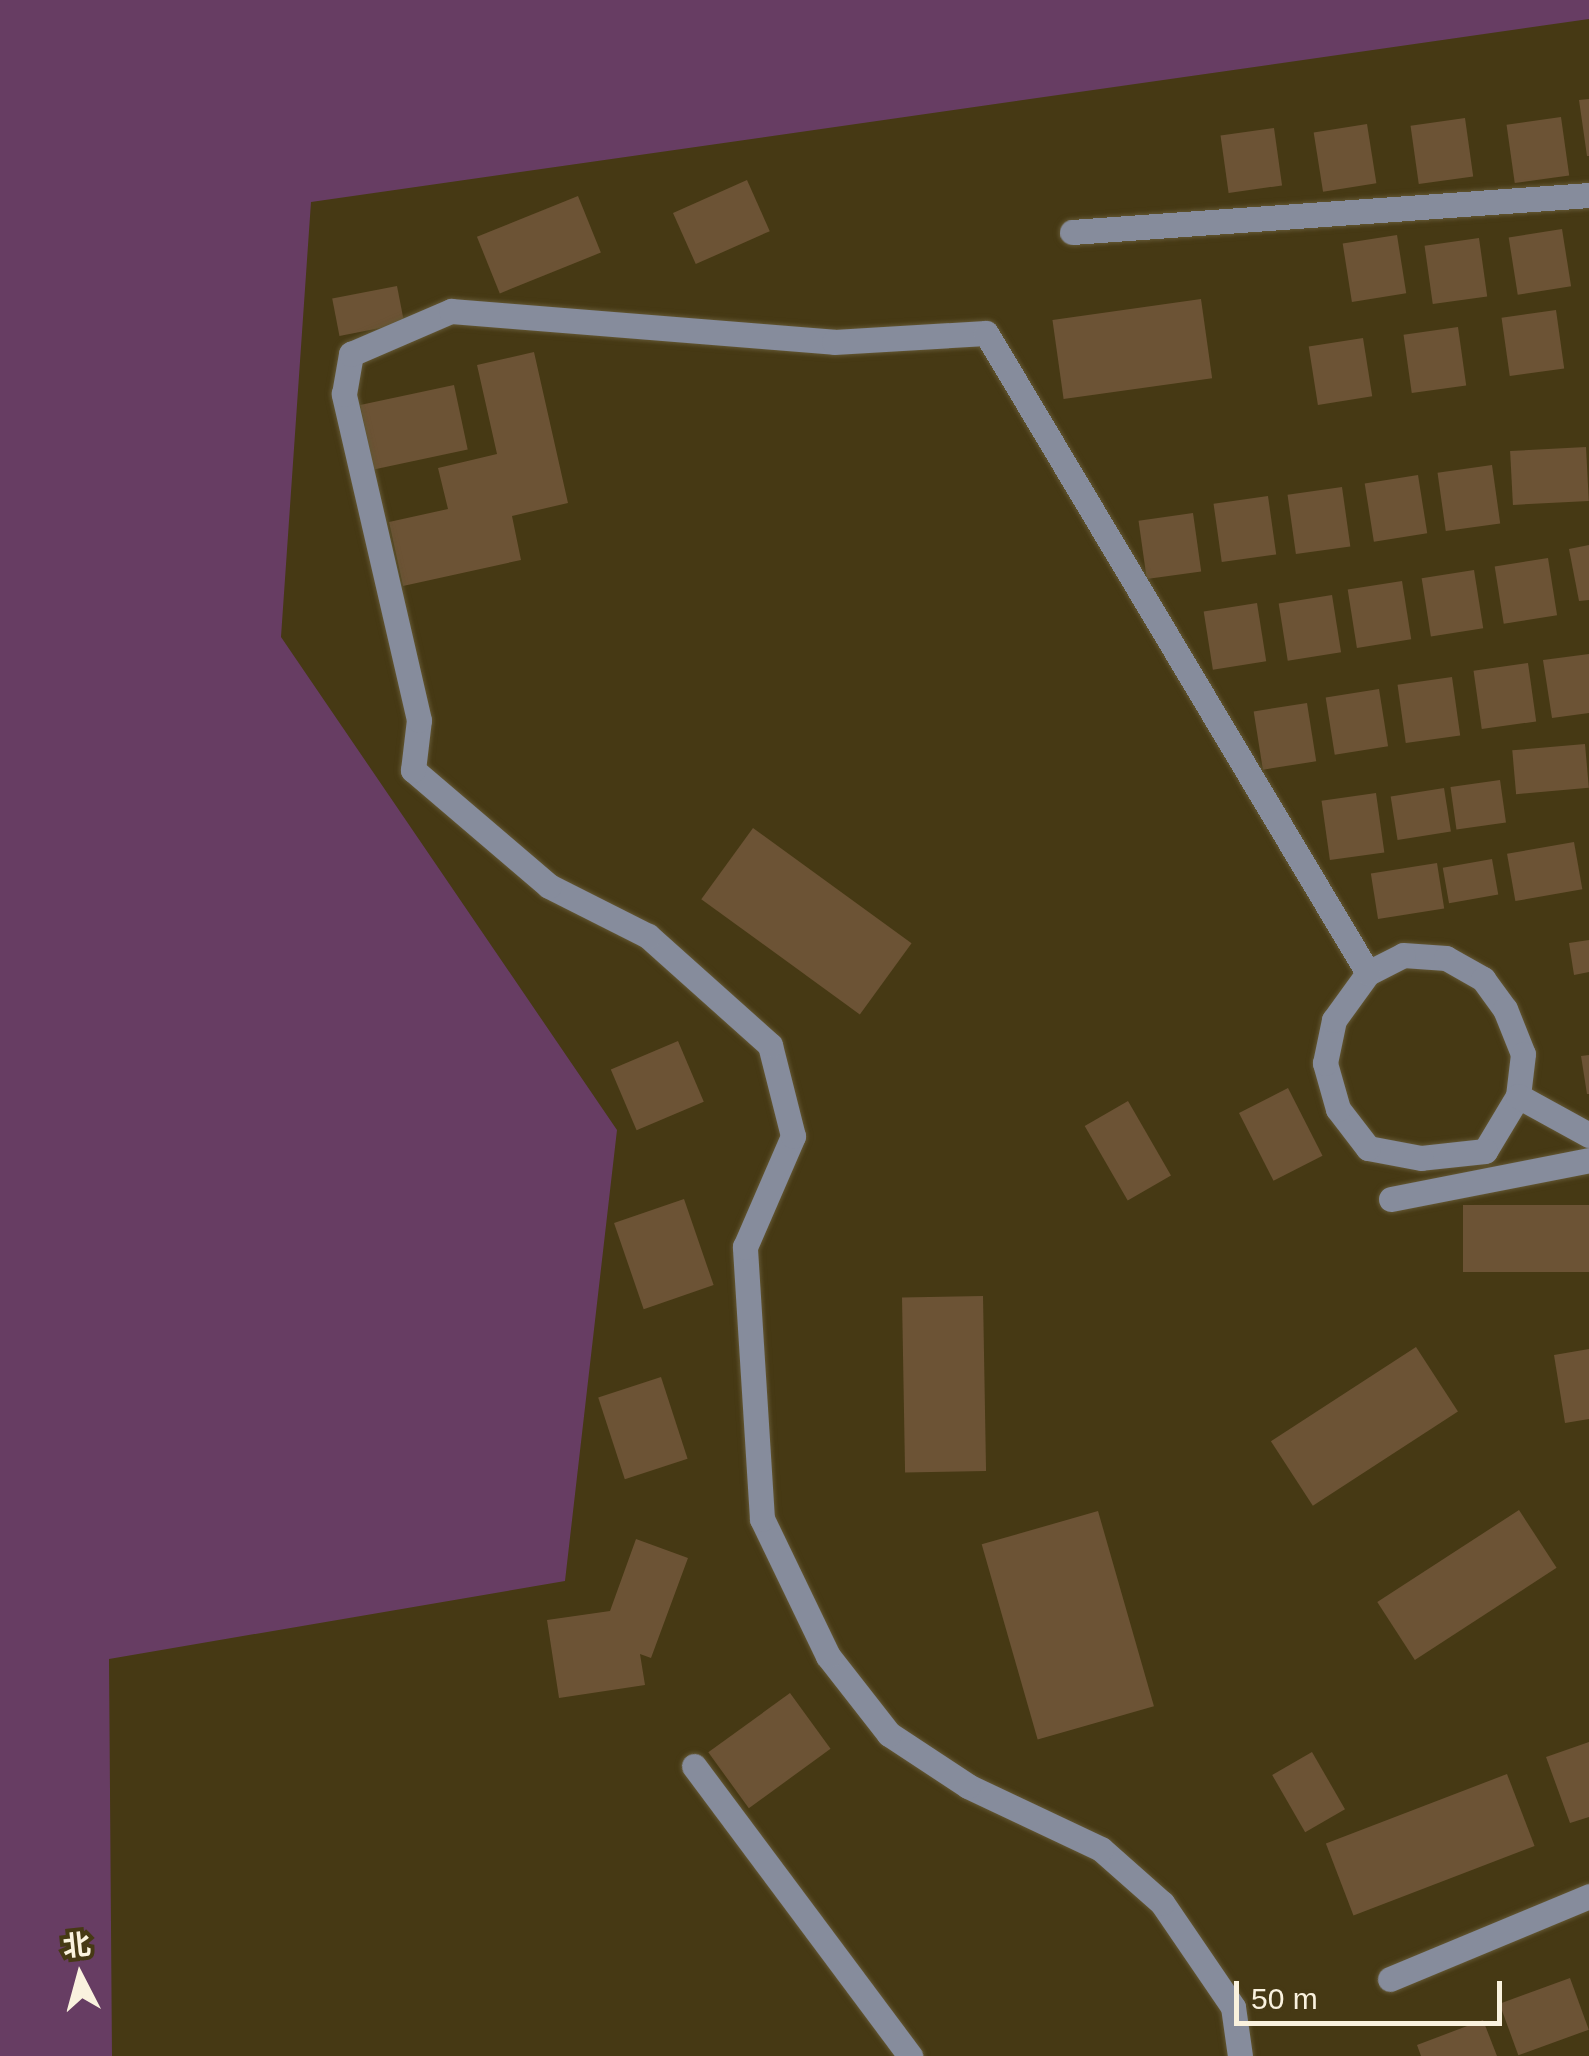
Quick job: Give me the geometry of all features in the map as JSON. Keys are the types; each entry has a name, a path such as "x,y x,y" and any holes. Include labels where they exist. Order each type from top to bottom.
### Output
{"lane":[{"path":"1072,232 1589,195"},
{"path":"1240,2056 1233,2007 1162,1902 1101,1849 968,1786 889,1734 828,1656 762,1519 744,1247 793,1136 770,1045 648,936 550,886 413,770 420,720 344,394 352,354 451,311 834,342 986,333 1368,973"},
{"path":"1403,955 1446,958 1483,980 1522,1054 1518,1096 1485,1151 1421,1158 1368,1148 1338,1109 1326,1064 1334,1020 1368,973 1403,955"},
{"path":"1518,1096 1589,1135"},
{"path":"1391,1199 1589,1160"},
{"path":"694,1766 910,2056"},
{"path":"1390,1979 1589,1896"}],"shaded area":[{"path":"0,0 1589,0 1589,19 311,202 281,637 617,1130 565,1581 109,1659 112,2056 0,2056"}],"building":[{"path":"1589,99 1589,156 1587,156 1579,100"},
{"path":"1561,117 1569,175 1515,183 1507,125"},
{"path":"1465,118 1473,176 1419,184 1411,126"},
{"path":"1367,124 1376,183 1323,192 1314,132"},
{"path":"1274,128 1282,185 1229,193 1221,136"},
{"path":"747,180 770,231 696,264 673,213"},
{"path":"578,196 601,253 500,293 477,237"},
{"path":"1562,229 1571,286 1518,295 1509,237"},
{"path":"1397,235 1406,293 1352,302 1343,244"},
{"path":"1479,238 1487,296 1433,304 1425,246"},
{"path":"397,286 404,323 339,336 332,299"},
{"path":"1201,299 1212,378 1064,399 1052,320"},
{"path":"1556,310 1564,368 1510,376 1502,318"},
{"path":"1458,327 1466,385 1412,393 1404,335"},
{"path":"1363,338 1372,396 1318,405 1309,347"},
{"path":"534,352 568,503 512,516 521,560 403,586 389,522 448,509 438,468 497,454 477,365"},
{"path":"454,385 468,450 374,470 360,405"},
{"path":"1586,447 1589,501 1513,505 1510,451"},
{"path":"1492,465 1500,523 1446,531 1438,473"},
{"path":"1418,475 1427,533 1374,542 1365,483"},
{"path":"1342,487 1350,546 1296,554 1288,495"},
{"path":"1268,496 1276,554 1222,562 1214,504"},
{"path":"1193,513 1201,571 1147,579 1139,521"},
{"path":"1589,545 1589,600 1579,601 1569,549"},
{"path":"1548,558 1557,615 1504,624 1495,566"},
{"path":"1474,570 1483,628 1431,637 1422,578"},
{"path":"1402,581 1411,639 1357,648 1348,590"},
{"path":"1332,595 1341,652 1288,661 1279,603"},
{"path":"1257,603 1266,661 1213,670 1204,611"},
{"path":"1589,654 1589,713 1552,718 1543,660"},
{"path":"1528,663 1536,721 1482,729 1474,671"},
{"path":"1452,677 1460,735 1406,743 1398,685"},
{"path":"1379,689 1388,746 1335,755 1326,697"},
{"path":"1307,703 1316,761 1263,770 1254,711"},
{"path":"1585,744 1589,788 1516,794 1512,750"},
{"path":"1500,780 1506,823 1456,830 1450,787"},
{"path":"1444,788 1451,831 1398,840 1391,796"},
{"path":"1376,793 1384,852 1330,860 1322,801"},
{"path":"753,828 912,943 860,1014 701,899"},
{"path":"1574,842 1582,889 1515,901 1507,854"},
{"path":"1492,859 1498,894 1449,903 1443,868"},
{"path":"1437,863 1444,908 1378,919 1371,873"},
{"path":"1589,940 1589,972 1574,975 1569,943"},
{"path":"678,1041 704,1102 637,1130 611,1070"},
{"path":"1589,1055 1589,1094 1587,1094 1581,1056"},
{"path":"1288,1088 1323,1156 1273,1181 1239,1113"},
{"path":"1128,1101 1171,1175 1128,1200 1085,1126"},
{"path":"684,1199 714,1285 644,1309 614,1223"},
{"path":"1463,1205 1589,1205 1589,1272 1463,1272"},
{"path":"983,1296 986,1471 905,1472 902,1297"},
{"path":"1416,1347 1458,1412 1313,1506 1271,1441"},
{"path":"1589,1349 1589,1419 1565,1423 1554,1355"},
{"path":"661,1377 688,1459 625,1479 598,1397"},
{"path":"1519,1510 1557,1568 1415,1660 1377,1602"},
{"path":"1098,1511 1154,1706 1038,1739 982,1544"},
{"path":"636,1539 688,1558 651,1658 640,1654 645,1685 559,1698 547,1620 610,1611"},
{"path":"790,1693 831,1749 749,1808 708,1752"},
{"path":"1589,1742 1589,1817 1570,1823 1546,1757"},
{"path":"1312,1752 1345,1809 1305,1832 1272,1775"},
{"path":"1507,1774 1535,1846 1353,1915 1326,1844"},
{"path":"1570,1978 1589,2030 1518,2055 1500,2004"},
{"path":"1483,2020 1497,2056 1421,2056 1417,2045"}]}
